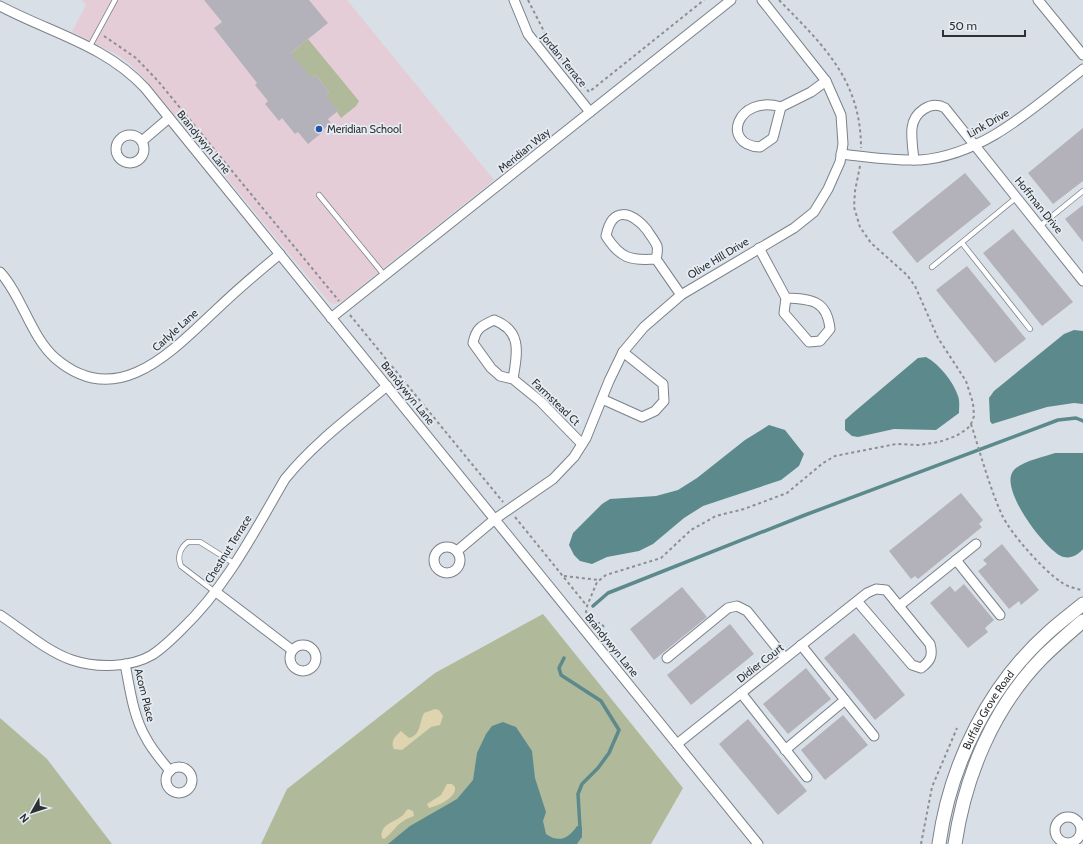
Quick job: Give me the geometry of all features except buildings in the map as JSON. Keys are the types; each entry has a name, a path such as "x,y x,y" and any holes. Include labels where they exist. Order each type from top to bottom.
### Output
{"main road":[{"name":"Buffalo Grove Road","path":"939,844 947,801 964,753 978,722 997,692 1028,653 1049,631 1083,604"},
{"name":"Buffalo Grove Road","path":"955,844 959,816 974,765 1002,710 1020,685 1042,659 1083,621"}],"street":[{"name":"Jordan Terrace","path":"514,0 528,34 590,112"},
{"name":"Meridian Way","path":"332,318 730,0"},
{"name":"Olive Hill Drive","path":"457,551 495,519 553,479 574,457 582,444 623,352 644,327 681,295 794,228 814,212 828,189 841,154 843,144 841,115 826,82 762,0"},
{"path":"1038,0 1083,55"},
{"name":"Brandywyn Lane","path":"0,8 90,46 132,74 332,318 756,843"},
{"name":"Link Drive","path":"841,154 899,160 914,160 948,154 975,146 1001,131 1083,68"},
{"path":"781,107 773,138 760,148 747,144 738,133 738,120 752,109 761,104 769,103 781,107 811,92 826,82"},
{"name":"Hoffman Drive","path":"914,160 912,125 921,111 933,105 941,106 949,111 975,146 1083,281"},
{"path":"142,141 169,118"},
{"path":"656,259 632,259 624,256 613,247 606,236 608,224 615,216 624,214 632,216 639,222 657,246 656,259 681,295"},
{"path":"759,248 786,298 784,312 809,342 820,341 830,329 829,315 818,303 804,299 786,298"},
{"name":"Carlyle Lane","path":"0,272 13,289 42,341 54,357 67,368 84,375 96,378 112,379 130,375 150,367 167,355 243,285 280,254"},
{"name":"Farmstead Ct","path":"514,379 517,343 511,332 504,324 494,320 483,325 475,333 473,343 491,368 500,376 514,379 540,401 582,444"},
{"path":"602,399 642,417 655,412 664,401 663,384 623,352"},
{"name":"Chestnut Terrace","path":"0,615 58,654 72,660 88,664 107,666 125,664 152,655 171,640 216,592 235,564 285,479 296,465 314,446 387,386"},
{"path":"899,606 976,544"},
{"path":"956,560 1000,615"},
{"name":"Didier Court","path":"677,744 857,600 876,589 886,590 930,644 932,653 929,662 921,668 912,666 857,600"},
{"path":"216,592 292,650"},
{"path":"668,658 728,608 737,606 748,611 785,658"},
{"path":"801,646 874,736"},
{"name":"Acorn Place","path":"125,664 134,712 139,726 152,748 170,771"},
{"path":"741,693 807,777"},
{"path":"786,750 845,700"}],"lane":[{"path":"90,46 115,0"},
{"path":"1040,226 1083,191"},
{"path":"319,195 385,276"},
{"path":"932,267 1017,197"},
{"path":"962,243 1030,329"},
{"path":"216,592 181,566 179,560 181,550 190,541 200,542 235,564"}],"path":[{"path":"528,0 552,47 589,92 704,0"},
{"path":"604,627 601,623 595,623 586,612 587,606 599,580 606,575 661,558 691,530 716,516 744,509 787,493 823,463 835,456 896,444 919,445 939,442 956,436 967,429 974,416 973,403 966,381 938,338 915,286 907,275 871,243 860,227 854,207 861,156 860,122 854,96 843,73 818,42 779,0"},
{"path":"971,424 987,478 1003,516 1034,558 1062,583 1081,590"},
{"path":"563,576 599,580"},
{"path":"921,844 932,787 957,728"}],"shaded area":[{"name":"Meridian School","path":"82,0 347,0 494,180 341,302 334,304 329,302 144,78 129,63 118,55 72,32 86,5"}],"green space":[{"path":"308,39 359,101 356,106 341,118 337,112 338,111 325,96 329,92 316,75 311,79 282,61"},
{"path":"543,614 683,788 651,844 261,844 287,789 435,673"},
{"path":"0,718 47,759 112,844 0,844"}],"sand":[{"path":"435,709 439,710 443,716 440,725 431,727 402,750 394,749 393,742 395,737 401,731 409,738 413,736 418,731 424,713"},
{"path":"447,784 452,784 455,787 453,795 446,801 429,808 427,804 441,795"},
{"path":"408,809 413,811 414,816 403,821 384,839 382,838 385,827 402,816"}],"water":[{"path":"1074,330 1083,331 1083,404 1074,403 1047,407 992,424 990,421 989,398 994,391 1064,334"},
{"path":"926,357 941,369 956,390 959,398 959,413 936,430 894,429 858,437 852,436 845,430 845,420 918,358"},
{"path":"769,425 785,430 804,454 799,466 781,480 703,506 684,518 653,544 639,551 607,557 592,564 580,561 574,555 569,545 573,533 602,504 610,499 656,496 678,490 697,478 745,440"},
{"path":"1055,453 1083,453 1083,549 1076,555 1070,557 1061,556 1054,551 1035,531 1019,506 1013,493 1011,482 1012,473 1019,466 1031,460"},
{"path":"503,722 516,727 532,751 535,778 546,812 543,821 546,834 559,839 567,837 577,826 582,827 582,837 577,844 388,844 410,826 457,799 473,780 477,753 486,734 492,726"}],"waterway":[{"path":"593,606 608,593 805,515 1058,420 1076,418 1083,421"},
{"path":"564,658 559,668 561,675 601,701 619,730 609,753 598,768 582,784 578,794 580,828"}],"place":[{"name":"Meridian School","path":"319,129"}]}
